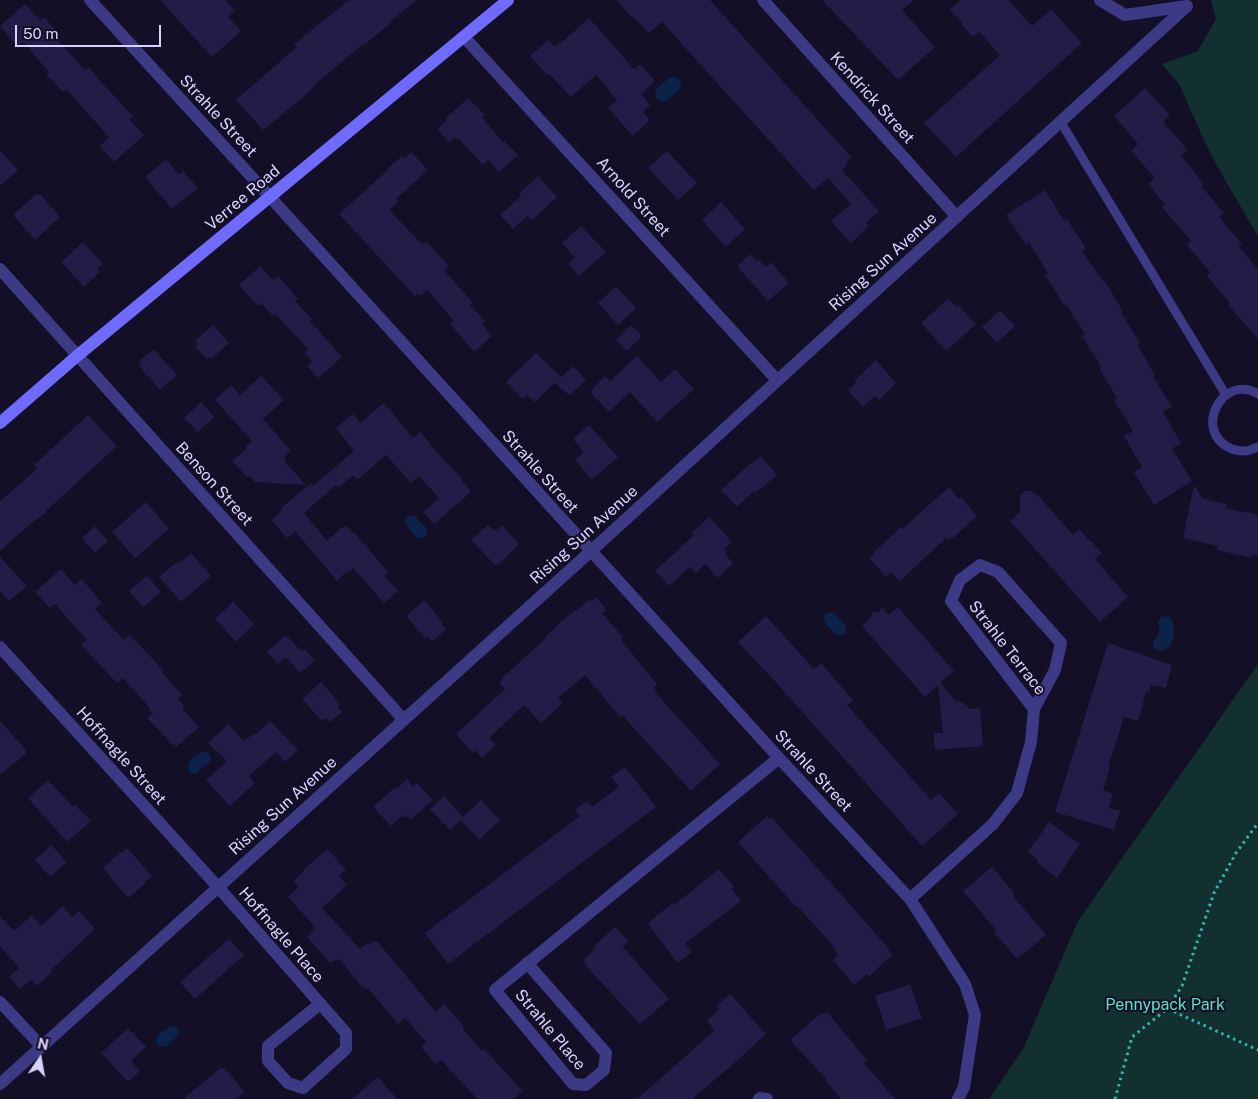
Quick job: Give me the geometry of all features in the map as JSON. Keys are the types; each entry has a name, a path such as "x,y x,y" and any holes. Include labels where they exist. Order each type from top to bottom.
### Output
{"main road":[{"name":"Verree Road","path":"0,423 77,356 508,0"}],"street":[{"name":"Strahle Street","path":"90,0 590,552 910,899 965,984 975,1015 964,1087 958,1099"},
{"name":"Kendrick Street","path":"764,0 957,217"},
{"path":"1100,0 1125,15 1186,3"},
{"name":"Rising Sun Avenue","path":"0,1084 590,552 957,217 1186,3"},
{"name":"Arnold Street","path":"464,37 777,380"},
{"name":"Benson Street","path":"0,269 403,719"},
{"name":"Strahle Terrace","path":"910,899 993,824 1016,792 1031,742 1034,709 1055,670 1060,643 998,572 980,565 960,580 951,602 1034,709"},
{"name":"Hoffnagle Street","path":"0,647 218,887"},
{"name":"Strahle Place","path":"527,963 606,1053 604,1070 586,1085 573,1084 495,990 527,963 779,758"},
{"name":"Hoffnagle Place","path":"218,887 346,1033 346,1048 303,1088 288,1083 268,1061 268,1046 320,1004"},
{"path":"0,1002 42,1048"},
{"path":"759,1099 767,1099"}],"lane":[{"path":"1060,121 1226,395"},
{"path":"1258,394 1245,390 1235,391 1226,395 1218,402 1212,420 1218,439 1226,446 1235,450 1245,451 1258,447"}],"path":[{"path":"1115,1099 1132,1037 1167,1009 1182,986 1214,894 1236,854 1258,823"},
{"path":"1167,1009 1258,1050"}],"green space":[{"path":"1211,0 1258,0 1258,236 1209,151 1179,84 1162,64 1198,51 1216,19"},
{"name":"Pennypack Park","path":"1258,664 1258,1099 989,1099 1024,1047 1078,921"}],"water":[{"path":"672,77 679,79 681,87 668,100 663,102 655,96 656,89"},
{"path":"409,515 415,516 427,529 426,536 417,538 405,524 405,520"},
{"path":"829,612 833,612 846,625 846,632 843,635 835,633 825,622 823,617"},
{"path":"1161,617 1169,617 1174,626 1173,638 1168,648 1158,651 1153,646 1153,642 1159,633 1158,621"},
{"path":"204,751 209,753 210,761 197,773 189,772 188,765 190,762"},
{"path":"170,1026 175,1026 179,1030 178,1036 166,1047 159,1046 156,1042 157,1037"}],"building":[{"path":"160,0 225,0 235,11 228,17 241,31 212,57"},
{"path":"349,0 417,0 263,130 236,100 297,47 294,44"},
{"path":"616,0 710,0 851,157 846,162 848,164 842,170 879,211 866,223 869,226 851,243 831,221 851,204 828,178 814,190 662,22 649,33"},
{"path":"822,0 914,0 902,10 935,47 898,80"},
{"path":"960,0 1008,0 1032,26 1051,9 1082,43 956,157 924,123 1000,55 979,32 973,37 950,9"},
{"path":"25,4 40,20 44,17 58,33 54,36 85,70 89,67 133,116 129,119 144,135 114,162 100,146 109,137 66,89 63,92 46,74 49,72 23,42 18,47 0,26"},
{"path":"589,18 634,69 640,64 655,81 641,94 650,105 643,112 650,120 633,136 608,108 617,100 596,75 571,97 530,56 548,40 555,47 560,44"},
{"path":"1145,88 1170,115 1163,122 1188,150 1181,156 1204,184 1201,186 1224,213 1219,217 1242,244 1239,247 1258,269 1258,339 1228,305 1230,303 1207,276 1210,272 1187,245 1191,241 1162,207 1165,205 1148,184 1155,178 1131,151 1138,144 1114,116"},
{"path":"468,98 485,115 482,118 503,142 518,155 499,172 488,160 483,165 459,139 454,137 449,142 437,129"},
{"path":"0,150 18,170 0,186"},
{"path":"667,151 697,183 678,200 648,168"},
{"path":"411,152 428,170 396,199 398,202 389,210 422,244 426,241 449,266 444,270 473,303 470,305 485,321 482,324 492,336 474,352 450,324 454,321 427,290 421,296 418,293 415,296 339,214 402,156 404,159"},
{"path":"166,159 179,175 183,171 198,188 172,209 145,177"},
{"path":"538,176 557,197 532,220 527,216 513,229 500,215 521,196 519,194"},
{"path":"1045,190 1064,221 1067,219 1086,249 1082,251 1104,280 1123,311 1121,312 1140,343 1137,344 1155,375 1153,376 1172,407 1163,412 1181,443 1172,449 1192,481 1154,505 1134,472 1142,467 1124,436 1133,431 1114,400 1117,398 1099,368 1101,366 1082,336 1085,334 1045,275 1048,273 1029,243 1026,245 1006,215"},
{"path":"35,195 41,195 60,217 35,240 13,215"},
{"path":"721,202 745,229 726,247 702,220"},
{"path":"581,226 606,252 579,276 568,264 575,258 562,243"},
{"path":"83,242 103,264 97,269 100,272 84,287 61,262"},
{"path":"750,254 766,267 771,262 789,283 768,301 737,266"},
{"path":"260,266 273,280 278,276 290,289 298,299 295,301 312,319 310,321 342,357 318,378 307,366 312,362 305,353 309,350 275,314 273,316 261,303 258,306 239,285"},
{"path":"616,286 636,308 618,325 598,303"},
{"path":"948,299 956,307 958,305 976,324 946,351 921,323"},
{"path":"1000,310 1015,326 997,343 982,327"},
{"path":"213,325 229,343 211,359 209,357 207,359 195,347 198,345 195,341"},
{"path":"631,325 642,336 627,351 616,340"},
{"path":"154,350 177,375 160,390 138,365 141,362 140,360"},
{"path":"536,353 561,377 535,402 527,395 523,399 506,382"},
{"path":"637,356 661,382 675,369 694,389 657,422 630,392 609,412 590,392 605,376 610,381"},
{"path":"876,360 896,383 879,400 875,396 863,407 848,390 856,383 854,381"},
{"path":"573,366 586,380 569,395 555,383"},
{"path":"261,376 284,400 263,419 291,451 284,457 285,462 306,485 255,482 249,476 247,477 232,461 252,441 215,400 231,385 240,395"},
{"path":"201,402 214,417 198,432 184,418"},
{"path":"384,403 413,438 420,432 461,477 470,493 434,524 423,512 439,498 419,476 411,483 386,455 357,480 353,475 338,488 336,485 304,513 327,541 342,527 346,526 354,532 388,572 384,575 398,591 384,603 353,568 337,581 295,531 287,538 271,520 282,510 281,508 311,483 313,486 354,451 336,428 353,414 360,423"},
{"path":"88,415 117,446 47,512 30,524 0,551 0,501 37,469 34,465"},
{"path":"589,425 618,457 592,480 575,460 584,452 573,439"},
{"path":"761,456 777,475 755,493 754,491 737,507 721,490"},
{"path":"1194,485 1203,499 1227,504 1226,508 1258,515 1258,555 1253,554 1252,558 1217,550 1218,546 1183,538"},
{"path":"949,487 959,499 961,497 977,516 953,538 948,540 946,538 900,581 891,572 886,577 869,558 901,527 902,529"},
{"path":"1025,491 1032,491 1038,495 1073,535 1079,529 1091,541 1102,553 1095,559 1128,597 1100,622 1010,521 1020,512 1020,495"},
{"path":"146,502 169,529 135,558 112,532"},
{"path":"709,517 732,542 724,549 727,551 725,554 733,563 718,578 705,564 696,573 690,567 669,586 655,571 694,535 692,533"},
{"path":"488,525 495,531 502,525 519,544 498,565 495,565 471,540"},
{"path":"95,526 108,541 95,553 82,538"},
{"path":"191,553 211,576 181,602 159,577"},
{"path":"0,557 27,586 9,601 0,591"},
{"path":"61,569 75,585 82,579 102,603 95,609 124,640 130,635 164,671 162,672 182,695 178,699 184,706 182,708 199,727 176,747 147,718 153,713 150,708 123,678 117,683 81,645 87,640 55,604 50,608 35,592"},
{"path":"147,576 161,592 143,607 129,591"},
{"path":"596,597 607,610 602,613 623,637 621,639 657,684 654,687 656,689 654,691 720,764 691,791 622,715 620,717 585,675 558,698 563,703 541,723 524,705 489,738 496,745 482,758 475,750 473,753 456,734 505,689 499,683 502,681 501,679 565,618 590,599 592,601"},
{"path":"424,600 443,622 441,624 446,629 432,642 427,636 425,638 406,616"},
{"path":"233,602 254,624 236,642 215,619"},
{"path":"898,607 954,671 940,683 956,701 960,701 968,706 968,709 980,708 983,746 935,750 933,733 943,733 938,685 925,697 862,626 871,618 872,612 878,612 882,608 889,615"},
{"path":"766,616 814,669 821,663 853,700 847,705 931,800 939,793 958,814 922,846 738,642"},
{"path":"286,635 302,652 305,649 315,661 300,673 286,657 278,664 267,652"},
{"path":"1108,643 1172,665 1166,688 1151,685 1149,693 1146,692 1138,721 1124,717 1108,767 1110,767 1103,790 1113,794 1109,808 1120,811 1114,830 1055,812"},
{"path":"321,682 340,704 337,707 342,712 330,722 326,718 322,721 302,699"},
{"path":"0,721 27,751 0,775"},
{"path":"270,721 298,750 285,762 276,752 249,776 255,783 230,806 206,780 227,761 208,743 228,724 244,741 254,733 255,735"},
{"path":"625,767 656,807 448,964 425,933 580,816 575,810 587,801 592,807 619,787 611,777"},
{"path":"407,779 413,787 417,783 433,800 410,820 407,815 404,818 402,816 391,826 373,807"},
{"path":"48,780 73,807 75,805 91,821 67,842 28,798"},
{"path":"444,796 463,817 481,800 500,820 479,840 461,820 450,830 430,809"},
{"path":"767,816 772,818 889,949 892,955 868,977 867,974 854,985 833,960 838,955 830,942 738,842"},
{"path":"1049,822 1080,844 1057,878 1028,852"},
{"path":"51,845 67,862 50,877 35,860"},
{"path":"127,848 152,876 128,898 103,868"},
{"path":"327,849 346,870 339,876 347,885 322,908 360,949 368,943 369,945 377,941 436,1012 444,1004 463,1025 464,1027 462,1028 482,1051 484,1049 523,1091 514,1099 477,1099 441,1060 435,1064 421,1047 426,1042 405,1018 398,1024 368,988 363,988 339,959 330,963 307,937 316,928 288,897 299,887 293,881"},
{"path":"992,867 1015,894 1013,896 1046,935 1017,959 994,932 996,930 963,891"},
{"path":"719,869 734,887 731,889 741,901 685,943 692,952 678,963 648,924"},
{"path":"63,906 72,917 79,911 95,929 51,970 52,972 37,986 31,980 20,989 9,977 19,968 0,946 0,916 14,931 32,915 41,926"},
{"path":"615,927 629,942 623,947 669,999 640,1024 586,966 583,960 596,948 594,946"},
{"path":"229,939 244,955 195,999 180,982"},
{"path":"910,984 922,1018 886,1030 875,996"},
{"path":"730,994 766,1034 692,1099 637,1099 714,1031 707,1021 719,1009 716,1006"},
{"path":"827,1012 867,1060 864,1063 895,1099 841,1099 827,1080 790,1040 819,1015"},
{"path":"128,1028 146,1047 131,1061 140,1071 128,1082 101,1053"},
{"path":"222,1067 223,1069 225,1068 244,1092 235,1099 183,1099"},
{"path":"378,1077 397,1099 352,1099"}]}
